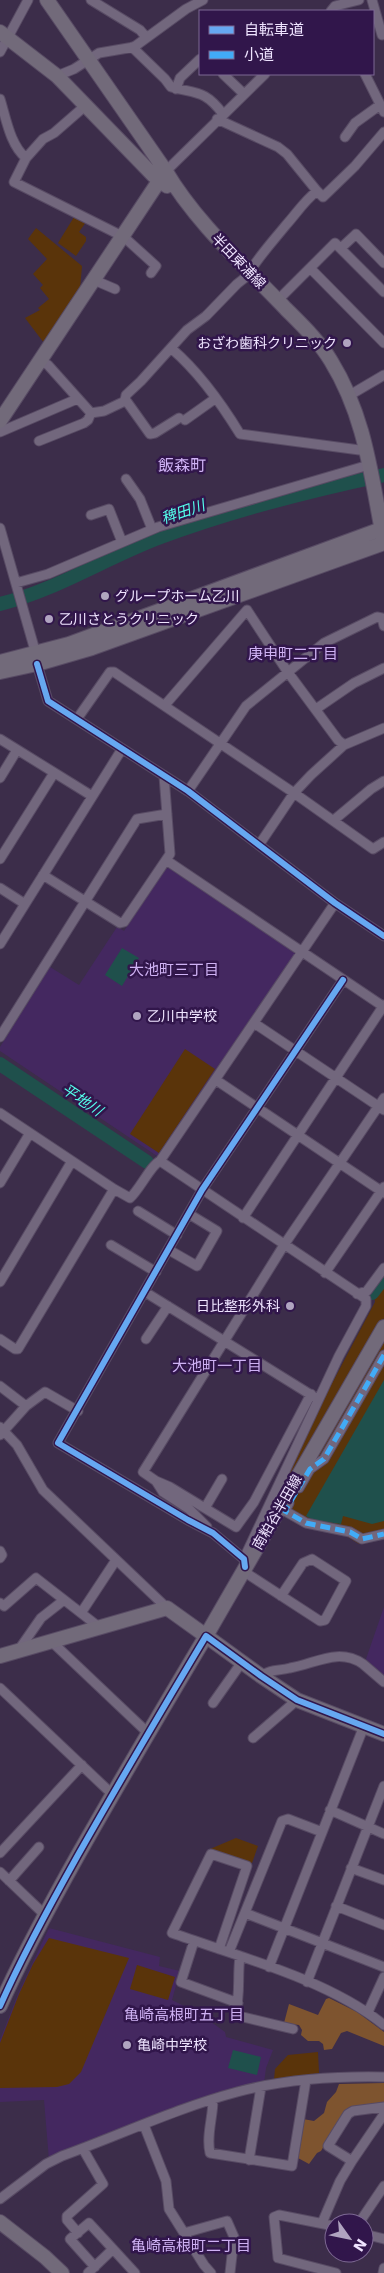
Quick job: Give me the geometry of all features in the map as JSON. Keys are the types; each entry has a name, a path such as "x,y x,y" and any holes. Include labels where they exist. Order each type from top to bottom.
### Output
{"street":[{"path":"0,52 4,34 28,0"},
{"name":"半田東浦線","path":"47,0 88,59 162,175 201,220 320,345 350,395 360,422 366,461 374,489 383,535"},
{"path":"91,0 140,30 146,37"},
{"path":"57,76 74,69 88,59 112,49 132,47 203,0"},
{"path":"334,7 359,0"},
{"path":"372,0 382,35"},
{"path":"4,34 57,76 85,106 162,175"},
{"path":"132,47 171,87 193,90 213,101 220,116 278,147 287,154 323,197 355,166 384,132"},
{"path":"176,89 180,78 199,60"},
{"path":"224,75 244,94"},
{"path":"0,421 124,237 162,175 220,116 265,75"},
{"path":"345,137 355,123 382,109 365,75"},
{"path":"0,99 11,135 21,154 26,158"},
{"path":"85,106 54,133 44,139 26,158 14,182 124,237 156,266 151,274"},
{"path":"91,413 104,411 118,405 125,399 126,395 172,349 187,330 206,316 250,272 265,248 288,224 299,206 317,191"},
{"path":"341,248 356,234 384,263"},
{"path":"278,300 335,243 384,292"},
{"path":"310,268 384,344"},
{"path":"94,280 115,289"},
{"path":"172,349 186,361 216,398 240,434 366,461"},
{"path":"41,361 48,366 76,399 91,413"},
{"path":"350,395 384,375"},
{"path":"125,399 150,434 182,419 216,398"},
{"path":"0,432 76,399"},
{"path":"39,441 88,420 91,413"},
{"path":"16,585 48,574 152,530 366,461"},
{"path":"126,479 140,499 152,530"},
{"path":"91,516 108,509 122,542"},
{"path":"0,528 48,701 188,791 335,903 384,936"},
{"path":"0,662 36,659 92,648 383,535"},
{"path":"165,705 247,610 287,671 338,740 344,745"},
{"path":"188,791 246,706 287,671 324,643 377,617 382,618 384,626"},
{"path":"0,672 36,659"},
{"path":"316,709 354,683 384,668"},
{"path":"77,719 110,672 114,672 334,820 373,849 384,842"},
{"path":"259,845 294,793 344,745 384,728"},
{"path":"0,739 92,796"},
{"path":"0,944 122,749"},
{"path":"0,778 17,750"},
{"path":"0,859 54,774"},
{"path":"43,875 120,923 124,922 170,854 164,776"},
{"path":"334,820 371,789 384,781"},
{"path":"0,1037 137,819 167,814"},
{"path":"166,860 384,1006 243,1218"},
{"path":"0,888 25,904"},
{"path":"0,1113 130,1198 139,1190 155,1163 160,1162 335,903"},
{"path":"213,1533 58,1443 78,1411 202,1190 343,980"},
{"path":"254,1023 381,1108"},
{"path":"216,1080 340,1164 383,1190 325,1273"},
{"path":"315,1397 254,1502 236,1527 143,1472 284,1246 381,1108 384,1098"},
{"path":"0,1183 30,1134"},
{"path":"0,1282 72,1161"},
{"path":"160,1162 363,1300"},
{"path":"0,1339 18,1349 114,1189"},
{"path":"138,1211 177,1235"},
{"path":"169,1250 197,1266 218,1231 189,1214"},
{"path":"111,1245 156,1272"},
{"path":"244,1566 315,1397 367,1291 384,1268"},
{"path":"145,1292 315,1397"},
{"path":"146,1339 168,1306"},
{"name":"南粕谷半田線","path":"0,2006 44,1914 384,1327"},
{"path":"384,1355 324,1459 310,1469 285,1511 306,1523 350,1532 362,1539 384,1534"},
{"path":"0,1386 26,1406"},
{"path":"78,1411 45,1392 26,1406 1,1431 26,1460 44,1490 167,1608 297,1700 384,1734"},
{"path":"205,1508 222,1480"},
{"path":"156,1481 163,1492 189,1509 244,1566 281,1596 320,1621 325,1620 346,1582 312,1559 303,1563 281,1596"},
{"path":"0,1551 2,1555 0,1558"},
{"path":"81,1613 116,1560"},
{"path":"0,1603 4,1606 8,1604 16,1594 36,1578 99,1627"},
{"path":"18,1651 41,1618 64,1600"},
{"path":"0,1656 167,1608"},
{"path":"51,1641 148,1733"},
{"path":"261,1676 270,1670 289,1669 328,1656 338,1656 361,1663 384,1682"},
{"path":"213,1703 242,1662"},
{"path":"0,1688 112,1794"},
{"path":"253,1738 297,1700"},
{"path":"269,1967 364,1726"},
{"path":"0,1853 82,1764"},
{"path":"307,1982 384,1786"},
{"path":"330,1810 384,1834"},
{"path":"229,1952 282,1821 288,1819 322,1832"},
{"path":"9,1881 39,1847"},
{"path":"219,1949 247,1866 211,1854 172,1933 194,1941 219,1949 229,1952 307,1982 368,2012 384,2025"},
{"path":"351,1868 384,1880"},
{"path":"0,1872 44,1914"},
{"path":"336,1906 384,1925"},
{"path":"245,1913 384,1967"},
{"path":"194,1941 182,1982 238,2003"},
{"path":"240,1956 238,2003 235,2015 293,2029"},
{"path":"368,2012 382,1989 384,1977"},
{"path":"0,2199 46,2164 213,2100 261,2087 334,2076 384,2077"},
{"path":"213,2100 208,2144 210,2153 292,2166 306,2080"},
{"path":"250,2160 261,2087"},
{"path":"352,2161 328,2146 348,2114 353,2111 384,2107"},
{"path":"336,2273 278,2258 274,2216 279,2215 322,2223 340,2181 384,2114"},
{"path":"144,2125 166,2181 169,2209 204,2265 212,2273"},
{"path":"78,2233 67,2220 67,2216 103,2184 83,2149"},
{"path":"366,2213 384,2186"},
{"path":"184,2233 227,2221 234,2237 230,2273"},
{"path":"0,2222 45,2257 62,2273"},
{"path":"113,2249 91,2270 70,2239 89,2223 113,2249 135,2273"},
{"path":"383,2273 384,2268"}],"shaded area":[{"path":"74,217 86,222 79,232 86,237 86,241 76,256 58,243"},
{"path":"36,228 82,266 80,289 44,343 25,318 40,310 38,308 49,299 40,288 43,285 33,274 47,259 28,239"},
{"name":"乙川中学校","path":"169,868 289,947 295,953 293,961 157,1156 0,1051 0,1047 50,967 79,985 117,927 124,931 165,869"},
{"path":"122,948 139,958 122,986 105,975"},
{"path":"185,1049 215,1069 159,1153 130,1134"},
{"path":"384,1280 384,1318 258,1536 319,1408 375,1302 374,1294"},
{"path":"384,1337 384,1349 322,1458 311,1464"},
{"path":"384,1361 384,1539 359,1544 341,1533 298,1524 284,1516"},
{"path":"384,1380 384,1521 372,1524 343,1516 341,1524 313,1520 306,1516"},
{"path":"384,1607 384,1678 366,1659"},
{"path":"236,1838 258,1846 252,1863 210,1849"},
{"name":"亀崎中学校","path":"49,1928 160,1957 159,1966 180,1971 172,2000 200,2014 225,2032 226,2037 273,2050 266,2068 264,2083 49,2160 44,2100 0,2102 0,2040 18,1994"},
{"path":"49,1938 129,1958 81,2072 69,2084 57,2087 0,2088 0,2043 33,1964"},
{"path":"137,1965 175,1977 168,2000 130,1989"},
{"path":"329,1998 357,2012 384,2032 384,2046 347,2031 341,2033 332,2049 324,2050 323,2044 319,2041 308,2041 301,2035 302,2030 299,2025 284,2023 289,2004 318,2015 326,1999"},
{"path":"233,2050 261,2057 257,2075 228,2068"},
{"path":"318,2052 319,2073 274,2080 275,2069 288,2055"},
{"path":"384,2083 384,2102 350,2107 344,2111 321,2151 317,2153 309,2164 298,2158 303,2119 314,2121 324,2113 327,2102 336,2092 339,2084"}],"waterway":[{"name":"稗田川","path":"0,604 62,582 141,545 188,527 271,502 384,475"},
{"name":"平地川","path":"0,1064 147,1162"},
{"name":"平地川","path":"372,1293 384,1277"}],"marked path":[{"path":"384,1355 324,1459 310,1469 285,1511 306,1523 350,1532 362,1539 384,1534"}],"cycle path":[{"path":"37,664 48,701 188,791 335,903 384,936"},
{"path":"245,1567 244,1559 213,1533 58,1443 202,1190 343,980"},
{"path":"0,2006 47,1911 206,1636 297,1700 384,1734"}],"place":[{"name":"おざわ歯科クリニック","path":"347,343"},
{"name":"グループホーム乙川","path":"105,596"},
{"name":"乙川さとうクリニック","path":"49,619"},
{"name":"乙川中学校","path":"137,1016"},
{"name":"日比整形外科","path":"290,1306"},
{"name":"亀崎中学校","path":"127,2045"}],"district":[{"name":"飯森町","path":"182,465"},
{"name":"庚申町二丁目","path":"293,654"},
{"name":"大池町三丁目","path":"174,970"},
{"name":"大池町一丁目","path":"217,1366"},
{"name":"亀崎高根町五丁目","path":"184,2015"},
{"name":"亀崎高根町二丁目","path":"191,2246"}]}
